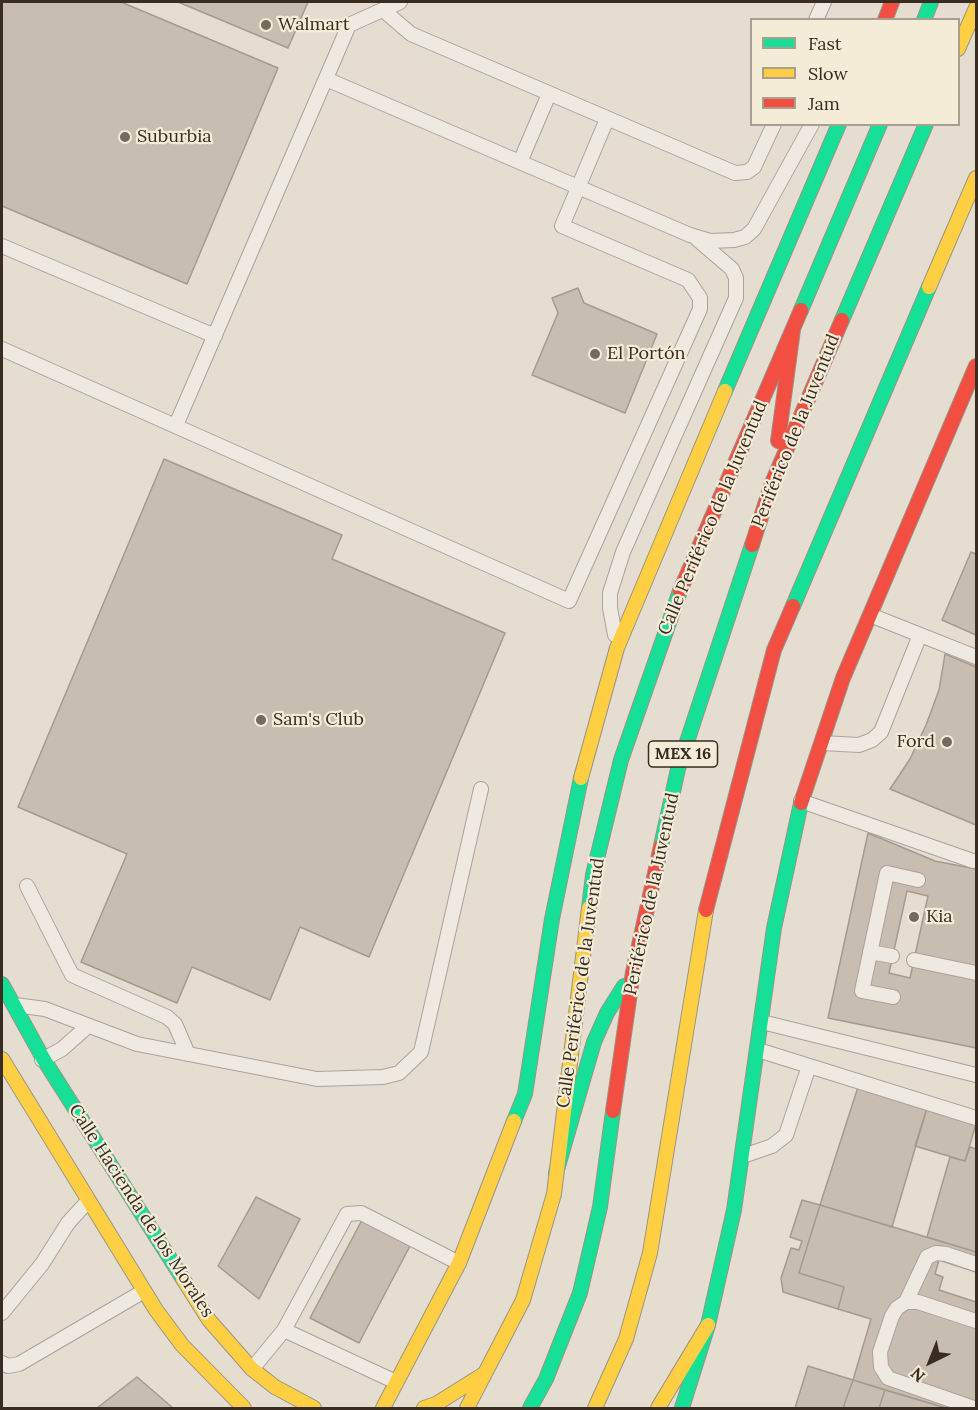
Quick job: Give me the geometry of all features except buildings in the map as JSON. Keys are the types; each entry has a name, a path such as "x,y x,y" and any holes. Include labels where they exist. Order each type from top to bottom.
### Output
{"main road":[{"path":"886,18 892,2"},
{"path":"925,18 931,2"},
{"path":"960,44 976,8"},
{"path":"383,1408 459,1263 525,1094 552,919 578,793 617,648 838,126"},
{"name":"Calle Periférico de la Juventud","path":"467,1408 523,1300 554,1194 593,875 621,760 669,617 794,330 879,126"},
{"name":"Periférico de la Juventud","path":"530,1408 546,1379 580,1293 600,1207 633,972 678,769 725,620 772,483 925,126"},
{"name":"MEX 16","path":"595,1408 626,1339 650,1253 706,911 774,650 976,178"},
{"path":"779,261 816,278"},
{"path":"772,483 794,330"},
{"path":"681,1408 687,1398 708,1325 734,1210 774,928 801,801 843,678 976,366"},
{"path":"556,1173 594,1042 607,1013 633,972"},
{"name":"Calle Hacienda de los Morales","path":"2,984 6,1005 44,1060 209,1320 252,1369 275,1387 314,1408"},
{"name":"Calle Hacienda de los Morales","path":"2,1059 10,1076 144,1291 182,1345 243,1408"},
{"path":"182,1345 209,1320"},
{"path":"658,1408 708,1325"},
{"path":"429,1407 488,1371"}],"lane":[{"path":"176,425 349,26 400,2"},
{"path":"817,18 824,2"},
{"path":"383,10 411,34 608,119 741,173 754,167 773,126"},
{"path":"326,80 690,235 710,241 734,240 750,233 811,126"},
{"path":"520,162 549,94"},
{"path":"2,349 569,601 700,309 700,298 688,280 562,226 608,119"},
{"path":"617,648 610,608 610,593 623,552 736,298 736,278 732,268 690,235"},
{"path":"2,246 215,336"},
{"path":"870,615 976,657"},
{"path":"822,743 859,745 872,740 881,732 920,635"},
{"path":"6,1005 45,1009 137,1044 317,1078 383,1077 399,1073 421,1052 482,789"},
{"path":"801,801 973,861"},
{"path":"893,997 862,991 886,873 918,880"},
{"path":"27,886 72,975 168,1017 175,1024 189,1054"},
{"path":"870,952 892,956"},
{"path":"914,960 976,972"},
{"path":"762,1022 976,1075"},
{"path":"10,1076 62,1049 88,1026"},
{"path":"758,1050 976,1118"},
{"path":"743,1156 772,1146 786,1135 809,1066"},
{"path":"2,1313 42,1264 68,1223 88,1201"},
{"path":"252,1369 284,1330 347,1214 361,1213 459,1263"},
{"path":"974,1408 888,1378 881,1367 880,1352 892,1316 897,1308 906,1302 927,1257 946,1254 976,1264"},
{"path":"2,1363 8,1366 19,1364 144,1291"},
{"path":"906,1302 918,1302 976,1321"},
{"path":"284,1330 396,1382"}],"traffic: fast":[{"path":"925,18 931,2"},
{"path":"725,391 838,126"},
{"path":"801,310 879,126"},
{"path":"842,320 925,126"},
{"path":"793,606 929,287"},
{"path":"661,846 678,769 752,545"},
{"path":"589,908 593,875 621,760 680,591"},
{"path":"514,1121 525,1094 552,919 581,778"},
{"path":"682,1408 708,1325 734,1210 774,928 801,803"},
{"path":"2,984 44,1060 183,1279"},
{"path":"556,1173 594,1042 607,1013 624,986"},
{"path":"530,1408 546,1379 580,1293 600,1207 613,1111"}],"traffic: slow":[{"path":"960,44 976,8"},
{"path":"929,287 976,178"},
{"path":"581,778 617,648 725,391"},
{"path":"467,1408 523,1300 554,1194 589,908"},
{"path":"595,1408 626,1339 650,1253 706,910"},
{"path":"2,1059 156,1310 182,1345 244,1408"},
{"path":"383,1408 459,1263 514,1121"},
{"path":"183,1279 209,1320 252,1369 275,1387 314,1408"},
{"path":"658,1408 708,1325"},
{"path":"424,1408 436,1404 484,1374"}],"traffic: jam":[{"path":"886,18 892,2"},
{"path":"680,591 801,310"},
{"path":"752,545 772,483 842,320"},
{"path":"778,441 793,330"},
{"path":"801,803 843,678 976,366"},
{"path":"706,910 774,650 793,606"},
{"path":"613,1111 633,972 661,846"}],"place":[{"name":"Walmart","path":"266,25"},
{"name":"Suburbia","path":"125,137"},
{"name":"El Portón","path":"595,354"},
{"name":"Sam's Club","path":"261,720"},
{"name":"Ford","path":"947,742"},
{"name":"Kia","path":"914,917"}]}
